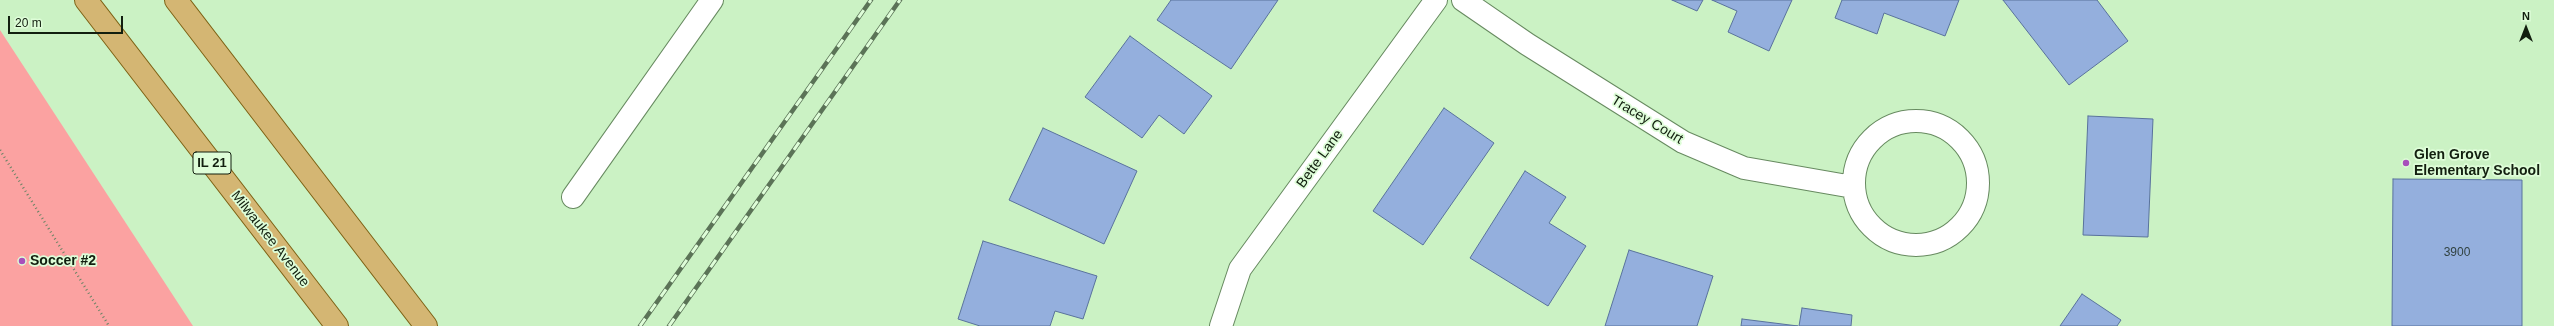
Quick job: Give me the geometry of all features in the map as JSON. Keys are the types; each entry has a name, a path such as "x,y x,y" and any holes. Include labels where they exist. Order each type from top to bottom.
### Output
{"main road":[{"name":"Milwaukee Avenue","path":"86,0 337,326"},
{"path":"176,0 426,326"}],"street":[{"path":"573,197 712,0"},
{"name":"Bette Lane","path":"1221,326 1240,269 1436,0"},
{"name":"Tracey Court","path":"1463,0 1533,48 1683,142 1744,168 1854,187"},
{"path":"1921,121 1942,126 1959,137 1972,154 1979,175 1978,195 1971,214 1959,229 1942,240 1922,245 1902,244 1883,237 1868,223 1858,206 1854,187 1856,166 1865,147 1880,132 1900,122 1921,121"}],"path":[{"path":"0,150 109,326"}],"shaded area":[{"path":"0,30 193,326 0,326"}],"building":[{"path":"1171,0 1278,0 1231,69 1157,20"},
{"path":"1672,0 1703,0 1697,11"},
{"path":"1712,0 1792,0 1769,51 1728,32 1737,11"},
{"path":"1842,0 1959,0 1945,36 1884,13 1877,34 1835,18"},
{"path":"2003,0 2097,0 2128,41 2069,85"},
{"path":"1130,36 1212,96 1184,134 1159,115 1142,138 1085,97"},
{"path":"1444,108 1494,143 1423,245 1373,211"},
{"path":"2088,116 2153,119 2148,237 2083,235"},
{"path":"1043,128 1137,171 1104,244 1009,200"},
{"path":"1525,171 1566,197 1549,223 1586,246 1548,306 1470,258"},
{"path":"2393,179 2522,180 2522,326 2392,326"},
{"path":"983,241 1097,276 1083,319 1055,311 1050,326 980,326 958,319"},
{"path":"1629,250 1713,276 1697,326 1605,326"},
{"path":"2082,294 2121,320 2117,326 2060,326"},
{"path":"1802,308 1852,315 1851,326 1799,326"},
{"path":"1742,319 1798,326 1741,326"}],"railway":[{"path":"640,326 871,0"},
{"path":"669,326 900,0"}],"place":[{"name":"Glen Grove Elementary School","path":"2406,163"},
{"name":"Soccer #2","path":"22,261"}]}
